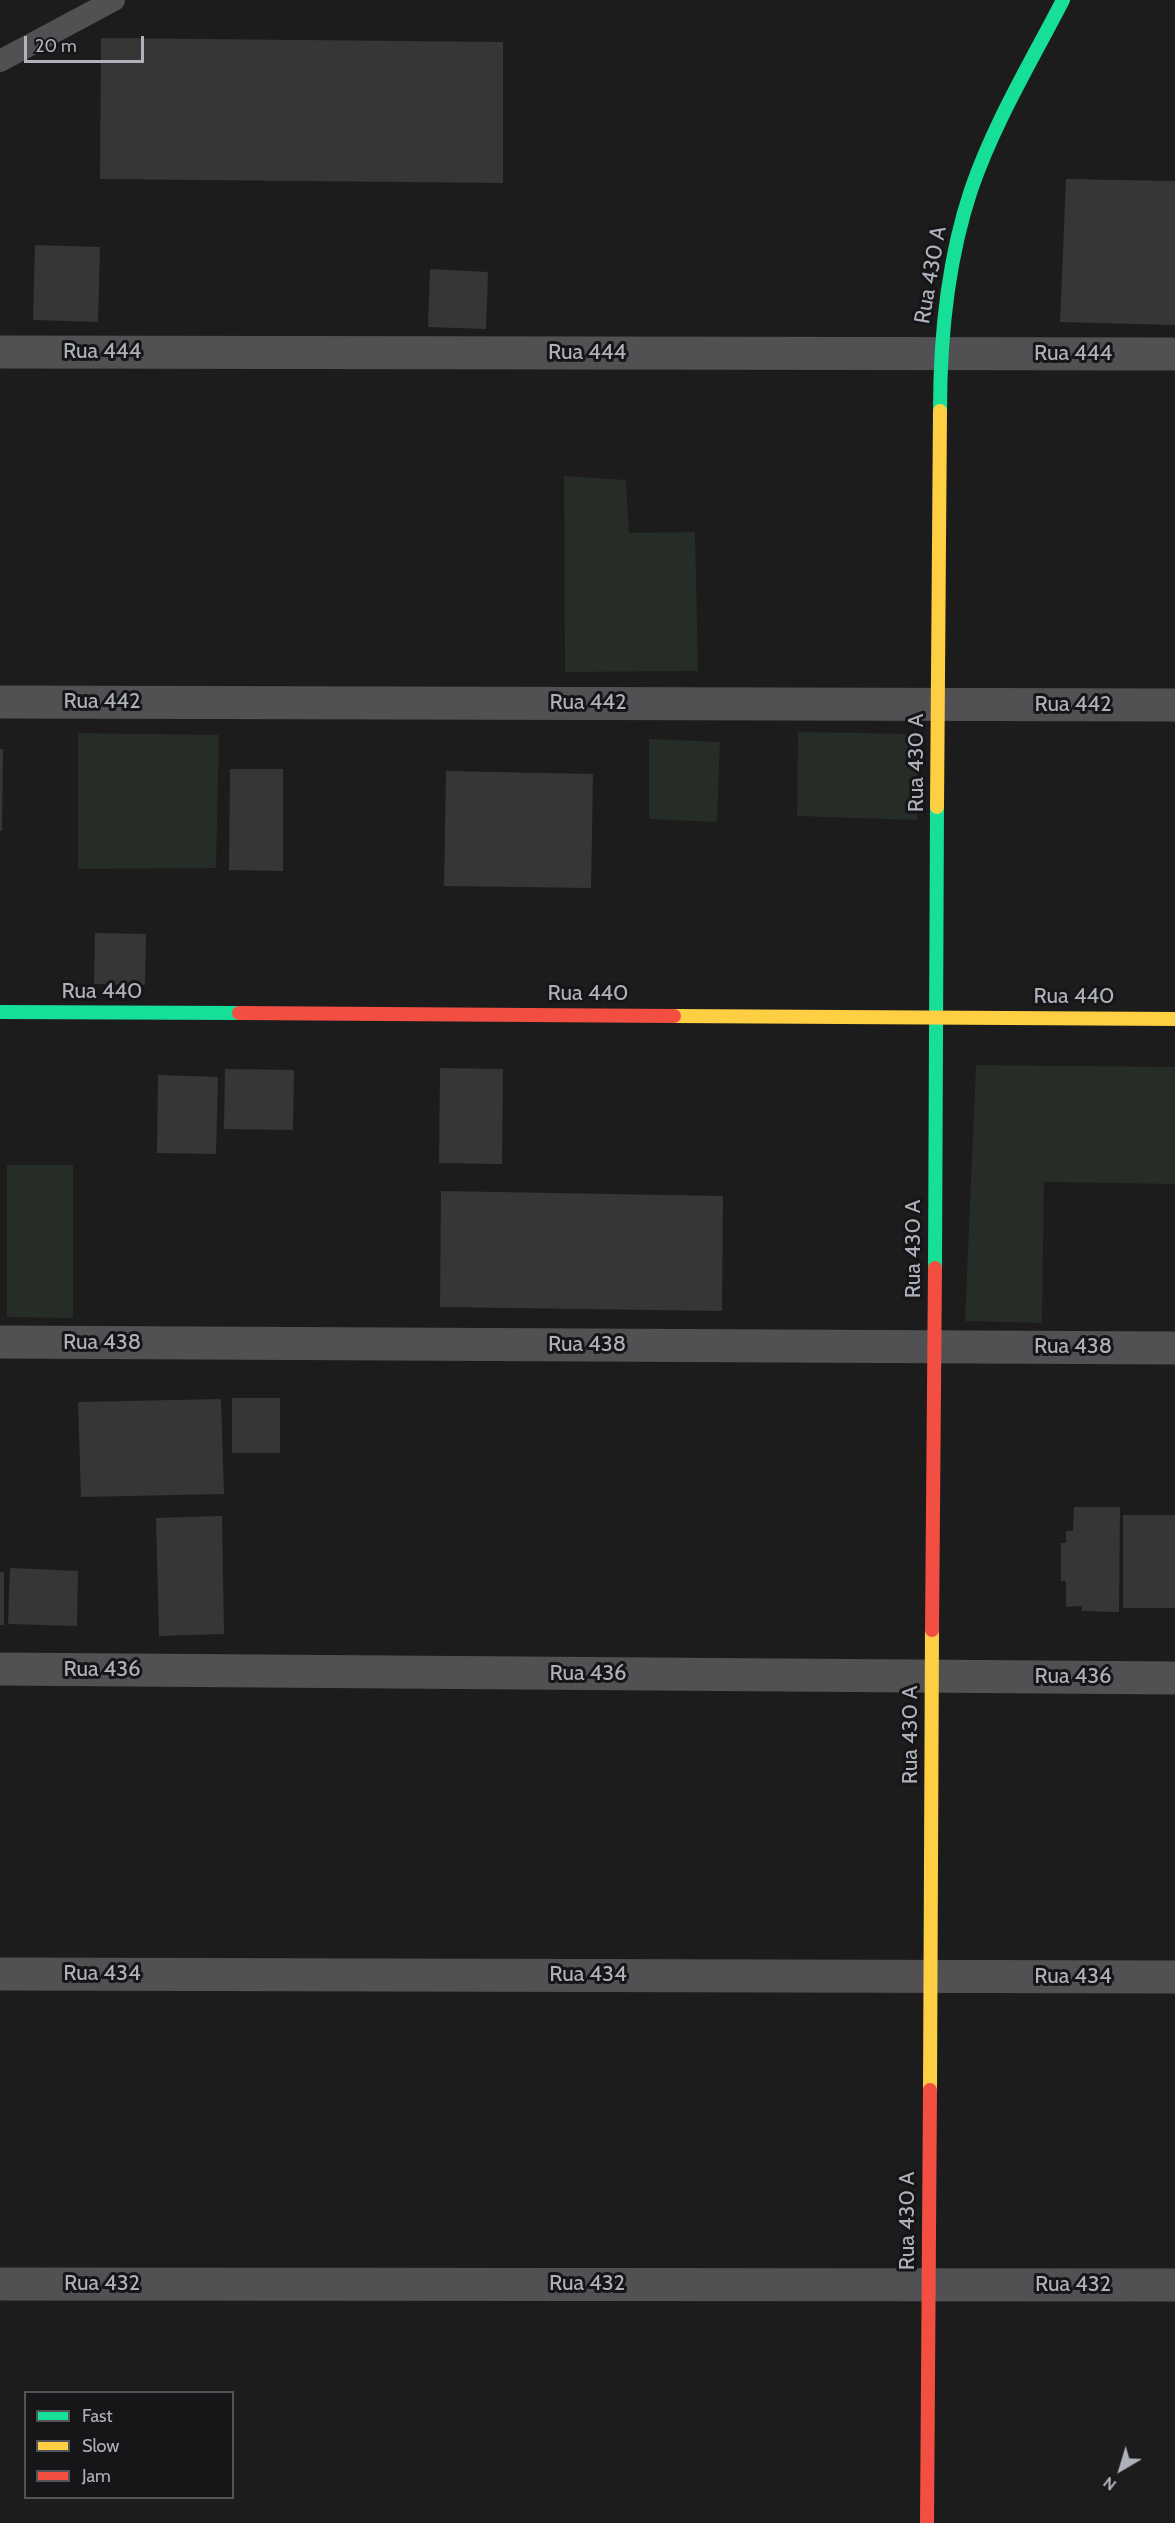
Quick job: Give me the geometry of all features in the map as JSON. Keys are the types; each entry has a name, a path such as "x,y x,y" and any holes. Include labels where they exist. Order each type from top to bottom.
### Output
{"street":[{"name":"Rua 430 A","path":"927,2523 940,353 948,282 963,216 982,164 1005,114 1063,0"},
{"name":"Rua 444","path":"0,352 1175,354"},
{"name":"Rua 442","path":"0,702 1175,705"},
{"name":"Rua 440","path":"0,1012 1175,1019"},
{"name":"Rua 438","path":"0,1342 1175,1348"},
{"name":"Rua 436","path":"0,1670 1175,1678"},
{"name":"Rua 434","path":"0,1974 1175,1977"},
{"name":"Rua 432","path":"0,2284 1175,2285"}],"lane":[{"path":"0,61 114,0"}],"shaded area":[{"path":"564,476 626,480 629,533 695,532 698,671 565,672"},
{"path":"798,732 917,734 917,820 797,816"},
{"path":"78,733 219,735 216,868 78,869"},
{"path":"649,739 720,742 717,822 649,819"},
{"path":"976,1065 1175,1067 1175,1184 1044,1182 1042,1323 965,1321"},
{"path":"7,1165 73,1165 73,1318 7,1317"}],"building":[{"path":"101,38 503,42 503,183 100,179"},
{"path":"1066,179 1175,181 1175,325 1060,322"},
{"path":"35,245 100,247 98,322 33,320"},
{"path":"430,269 488,272 486,329 428,327"},
{"path":"0,749 3,749 2,831 0,831"},
{"path":"230,769 283,769 283,871 229,870"},
{"path":"446,771 593,774 591,888 444,886"},
{"path":"95,933 146,934 145,985 94,984"},
{"path":"440,1068 503,1069 502,1164 439,1163"},
{"path":"225,1069 294,1070 293,1130 224,1129"},
{"path":"158,1075 218,1077 216,1154 157,1153"},
{"path":"441,1191 723,1196 722,1311 440,1307"},
{"path":"232,1398 280,1398 280,1453 232,1453"},
{"path":"221,1399 224,1494 81,1497 78,1402"},
{"path":"1074,1507 1120,1507 1119,1612 1082,1611 1082,1606 1066,1607 1066,1581 1061,1581 1061,1543 1066,1543 1066,1531 1073,1531"},
{"path":"1123,1515 1175,1515 1175,1608 1123,1608"},
{"path":"222,1516 224,1634 159,1636 156,1518"},
{"path":"10,1568 78,1571 77,1626 8,1624"},
{"path":"0,1572 4,1572 4,1625 0,1625"}],"traffic: fast":[{"path":"940,411 941,355 946,299 956,244 971,190 980,165 1014,93 1063,0"},
{"path":"935,1268 937,807"},
{"path":"0,1012 239,1013"}],"traffic: slow":[{"path":"937,807 940,411"},
{"path":"674,1016 1175,1019"},
{"path":"930,2090 932,1630"}],"traffic: jam":[{"path":"239,1013 674,1016"},
{"path":"932,1630 935,1268"},
{"path":"927,2523 930,2090"}]}
